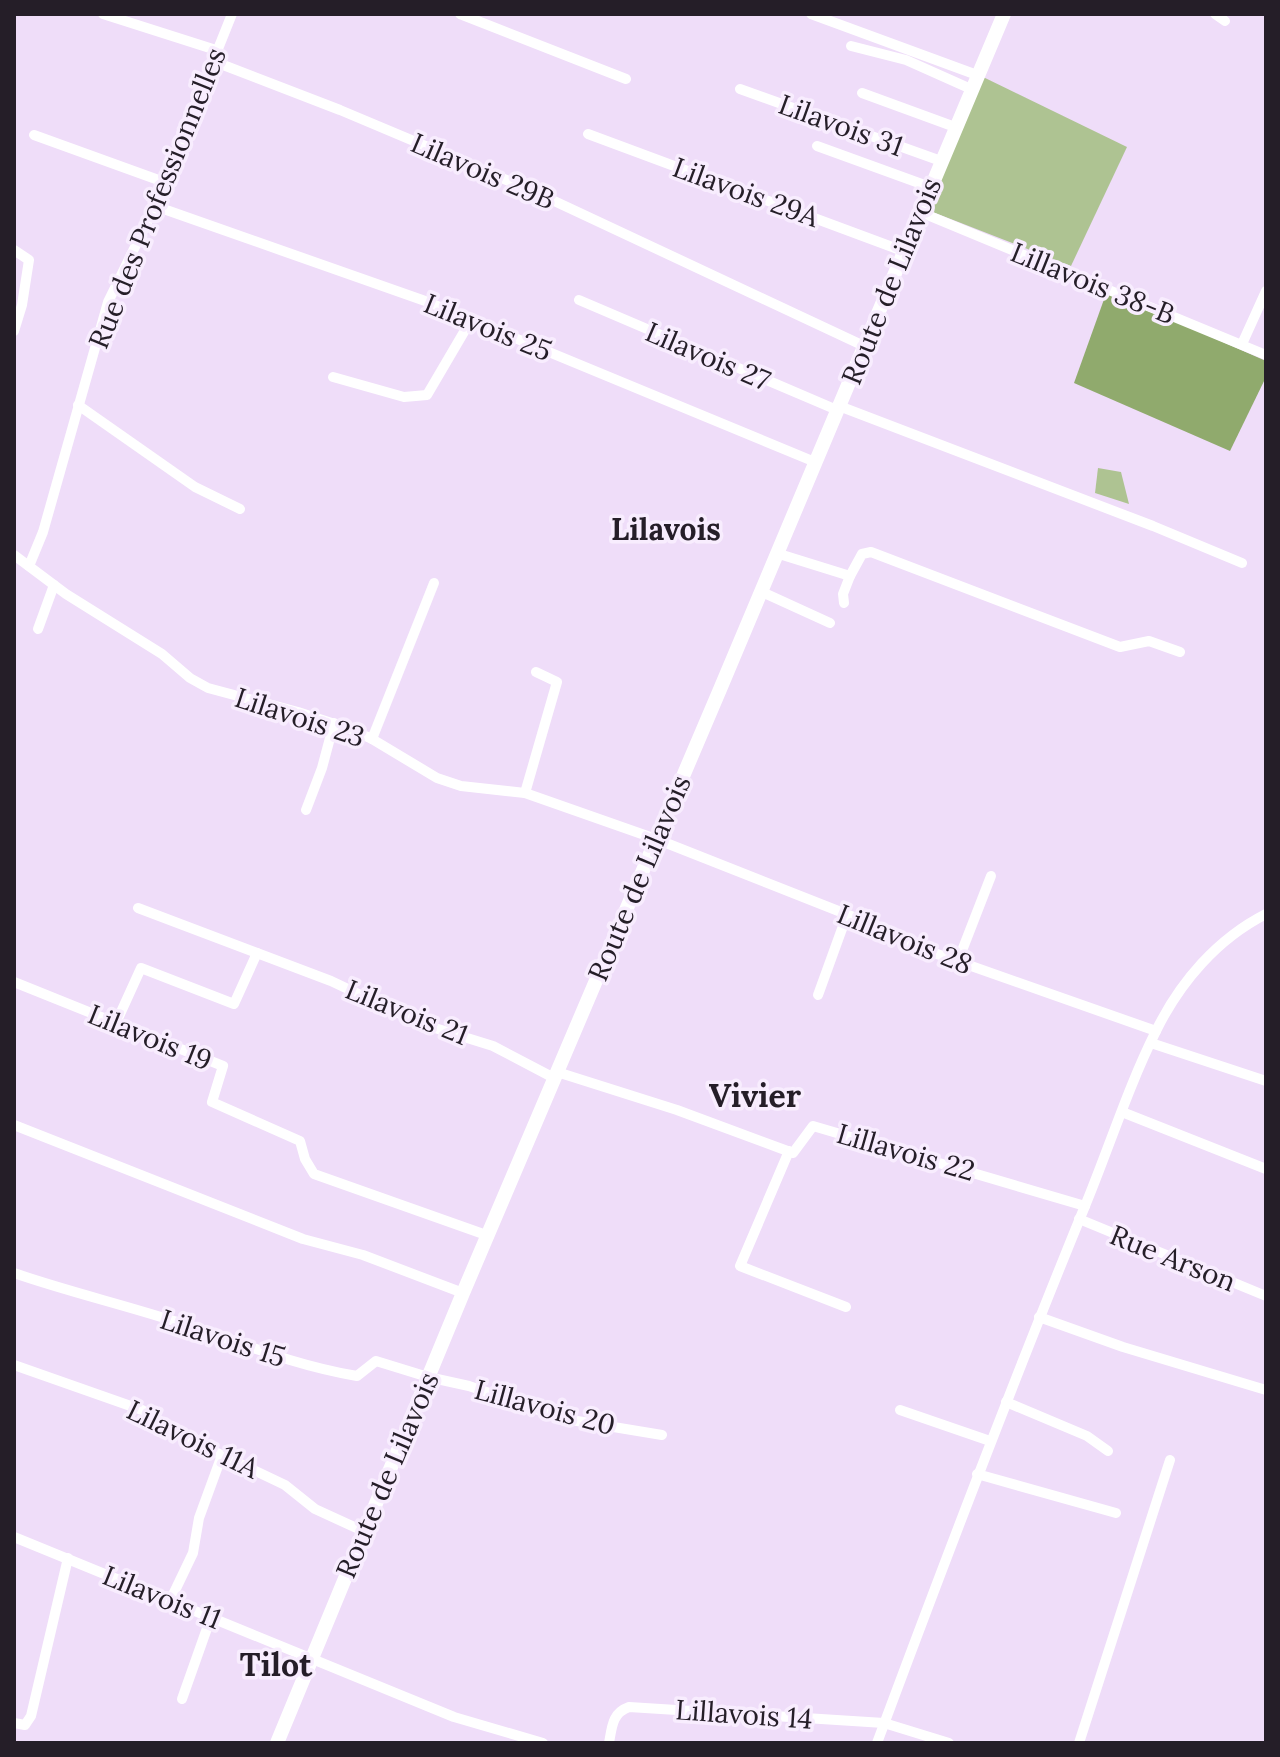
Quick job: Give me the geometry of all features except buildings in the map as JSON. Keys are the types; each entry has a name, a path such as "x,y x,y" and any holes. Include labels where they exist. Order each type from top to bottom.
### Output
{"main road":[{"name":"Route de Lilavois","path":"277,1743 463,1293 1004,14"}],"street":[{"name":"Lilavois 29B","path":"103,14 216,50 218,63 340,110 535,192 864,346"},
{"name":"Rue des Professionnelles","path":"29,566 43,532 108,302 155,206 232,14"},
{"path":"460,14 626,79"},
{"path":"811,14 974,82"},
{"path":"1215,14 1225,21"},
{"path":"851,46 974,82"},
{"name":"Lilavois 31","path":"740,89 941,161"},
{"path":"862,93 955,127"},
{"name":"Lilavois 29A","path":"588,134 903,251"},
{"path":"34,135 164,182"},
{"path":"817,146 930,187"},
{"name":"Lilavois 25","path":"155,206 428,302 815,462"},
{"name":"Lillavois 38-B","path":"920,212 1266,355"},
{"path":"14,250 29,260 22,305 14,331"},
{"path":"1242,344 1266,291"},
{"name":"Lilavois 27","path":"579,300 838,408 1153,526 1242,563"},
{"path":"333,377 404,397 427,395 471,320"},
{"path":"78,405 195,487 240,509"},
{"path":"844,603 843,594 850,576 862,554 868,552 1120,647 1149,641 1180,652"},
{"path":"776,553 850,576"},
{"name":"Lilavois 23","path":"14,555 208,688 334,723 372,739 437,778 461,786 525,793 656,839"},
{"path":"372,739 434,583"},
{"path":"38,629 54,585"},
{"path":"760,591 830,623"},
{"path":"525,793 557,682 536,672"},
{"path":"306,810 334,723"},
{"name":"Lillavois 28","path":"656,839 958,961 1156,1031"},
{"path":"958,961 991,876"},
{"name":"Lilavois 21","path":"138,908 331,981 422,1024 493,1046 555,1075"},
{"path":"877,1743 977,1474 1156,1031 1205,959 1224,940 1266,914"},
{"path":"818,995 847,915"},
{"path":"116,1023 141,968 234,1004 257,953"},
{"name":"Lilavois 19","path":"14,982 223,1066 212,1102 300,1141 305,1159 314,1174 489,1236"},
{"path":"1151,1043 1266,1081"},
{"path":"555,1075 677,1110 789,1151 740,1266 846,1307"},
{"path":"1122,1112 1266,1169"},
{"path":"14,1125 303,1239 363,1255 463,1293"},
{"name":"Lillavois 22","path":"789,1151 793,1153 813,1126 1085,1206"},
{"name":"Rue Arson","path":"1079,1219 1266,1296"},
{"name":"Lilavois 15","path":"14,1273 201,1330 267,1355 357,1376 376,1361 428,1377"},
{"path":"1039,1317 1123,1347 1266,1390"},
{"name":"Lilavois 11A","path":"14,1365 142,1410 192,1441 285,1485 315,1509 363,1531"},
{"name":"Lillavois 20","path":"428,1377 469,1386 565,1419 662,1435"},
{"path":"1006,1402 1087,1436 1108,1451"},
{"path":"900,1410 990,1441"},
{"path":"170,1601 193,1553 199,1518 222,1455"},
{"path":"1079,1743 1170,1460"},
{"path":"977,1474 1116,1513"},
{"name":"Lilavois 11","path":"14,1537 310,1659"},
{"path":"20,1724 31,1716 68,1558"},
{"path":"182,1699 211,1617"},
{"path":"310,1659 454,1717 543,1743"},
{"name":"Lillavois 14","path":"609,1743 614,1718 629,1707 884,1723 949,1743"}],"green space":[{"path":"981,76 1127,147 1071,266 925,209"},
{"path":"1107,291 1266,361 1266,377 1230,451 1074,383"},
{"path":"1098,468 1121,472 1129,504 1095,493"}],"district":[{"name":"Lilavois","path":"666,530"},
{"name":"Vivier","path":"755,1096"},
{"name":"Tilot","path":"276,1665"}]}
